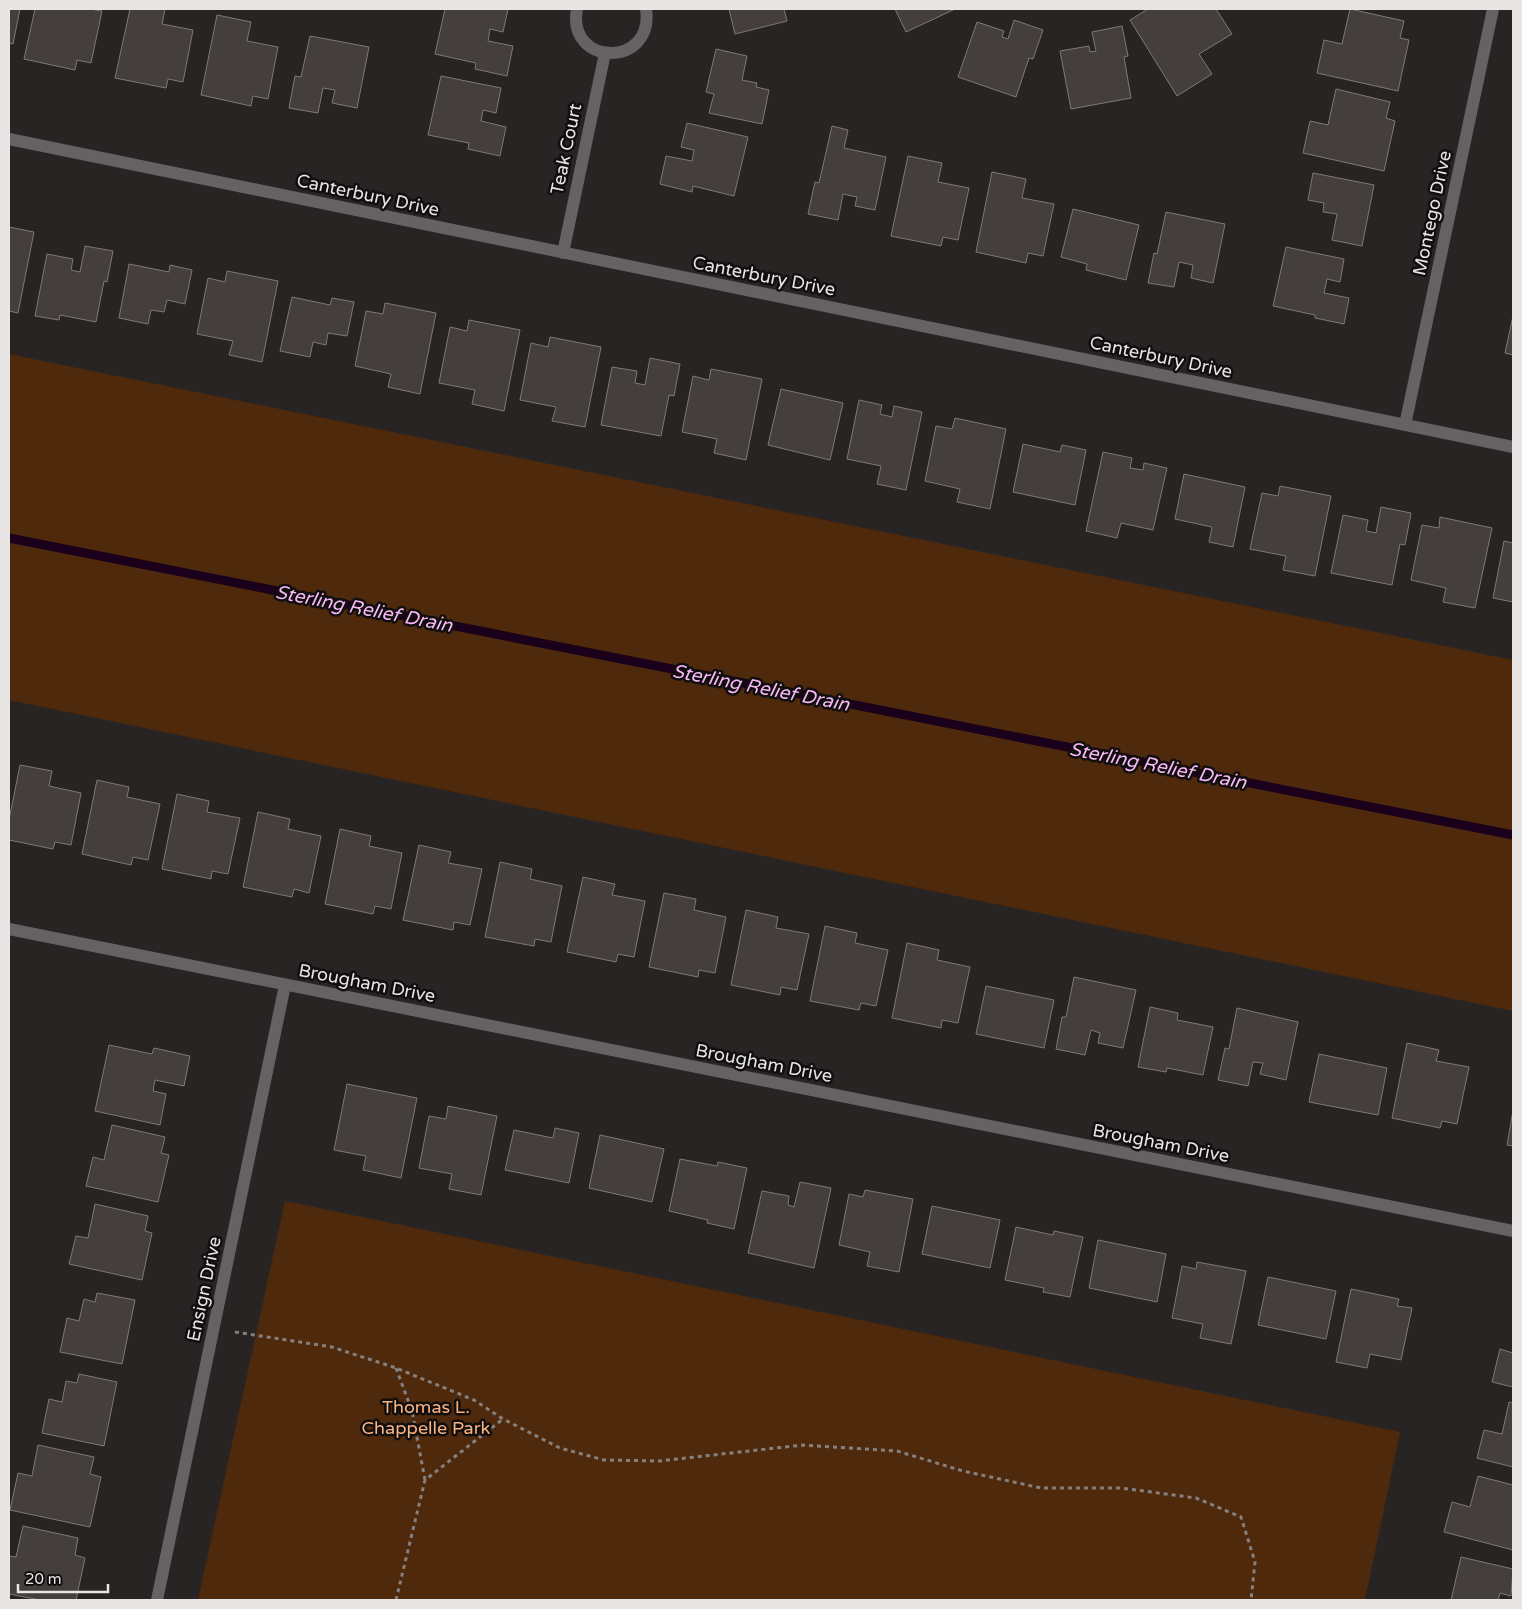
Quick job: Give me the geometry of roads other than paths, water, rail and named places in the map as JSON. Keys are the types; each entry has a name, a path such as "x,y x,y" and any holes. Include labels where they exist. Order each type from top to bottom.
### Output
{"street":[{"path":"577,9 577,30 583,41 593,49 605,53 617,53 629,49 639,41 645,31 646,9"},
{"name":"Montego Drive","path":"1405,425 1493,9"},
{"name":"Teak Court","path":"563,253 605,53"},
{"name":"Canterbury Drive","path":"9,139 1513,447"},
{"name":"Brougham Drive","path":"9,929 1513,1231"},
{"name":"Ensign Drive","path":"157,1600 285,985"}],"waterway":[{"name":"Sterling Relief Drain","path":"9,538 1513,835"}],"park label":[{"name":"Thomas L. Chappelle Park","path":"426,1417"}]}
